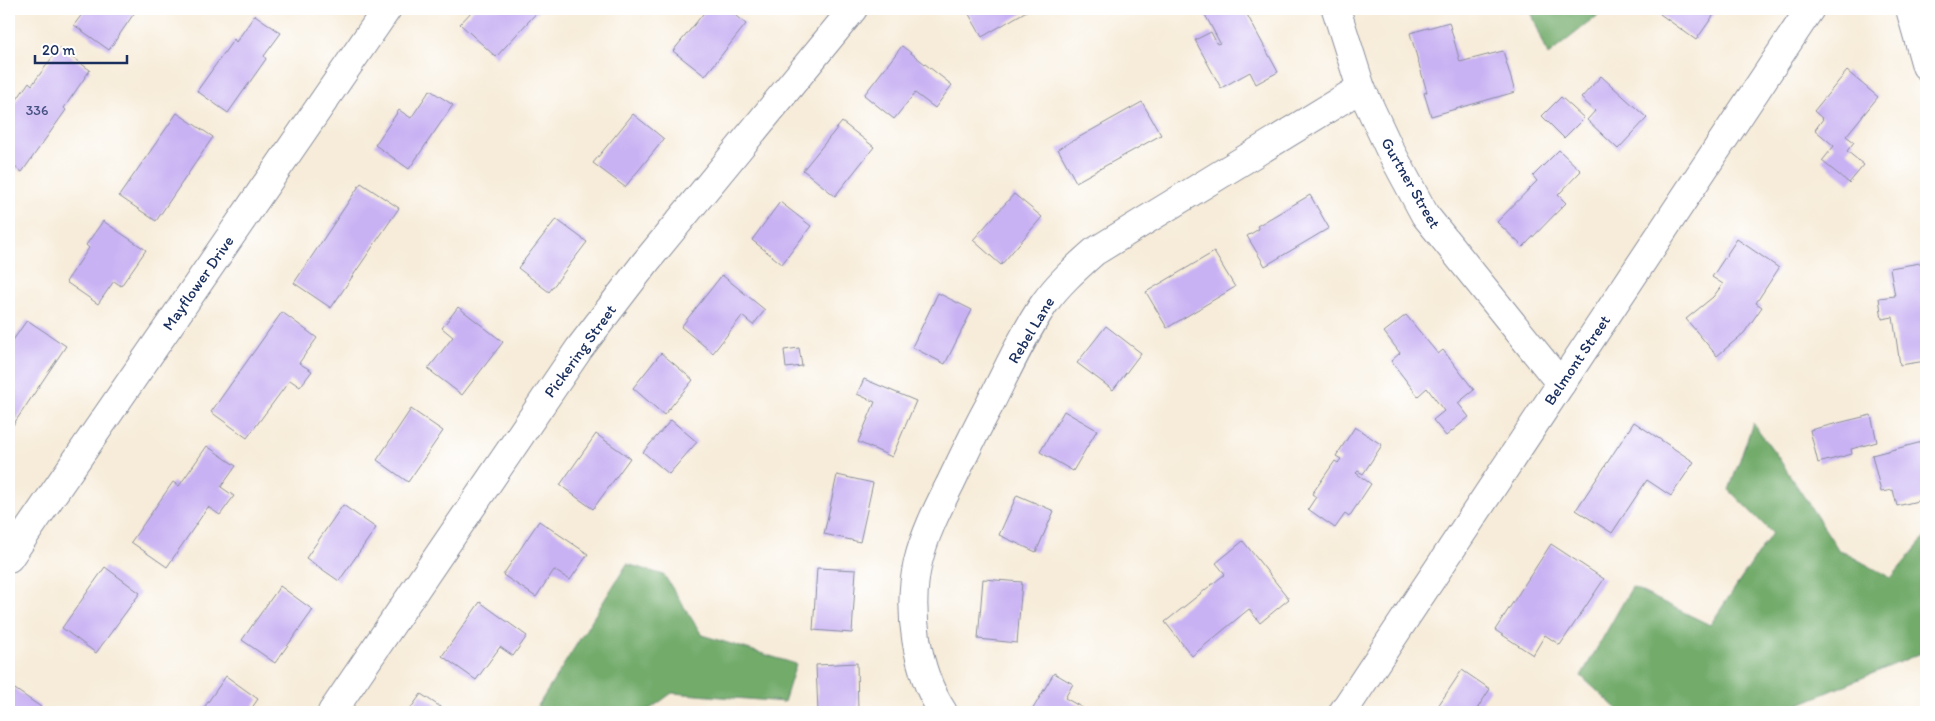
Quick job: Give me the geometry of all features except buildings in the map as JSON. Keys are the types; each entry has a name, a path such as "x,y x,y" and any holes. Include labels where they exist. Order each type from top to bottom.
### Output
{"street":[{"name":"Mayflower Drive","path":"9,558 387,9"},
{"name":"Pickering Street","path":"332,712 579,349 645,263 853,9"},
{"name":"Gurtner Street","path":"1336,9 1361,88 1388,148 1425,215 1561,384"},
{"name":"Belmont Street","path":"1343,712 1810,9"},
{"path":"1910,9 1926,66"},
{"name":"Rebel Lane","path":"943,712 937,704 924,670 916,635 914,600 918,564 928,529 976,431 1044,303 1068,276 1094,252 1361,88"}],"green space":[{"path":"1530,9 1602,9 1601,13 1548,55"},
{"path":"1753,423 1776,454 1838,549 1891,578 1926,536 1926,651 1793,707 1754,712 1620,712 1581,676 1632,587 1710,625 1772,533 1729,490"},
{"path":"627,564 664,575 702,635 796,664 784,702 672,693 646,712 534,712"}]}
